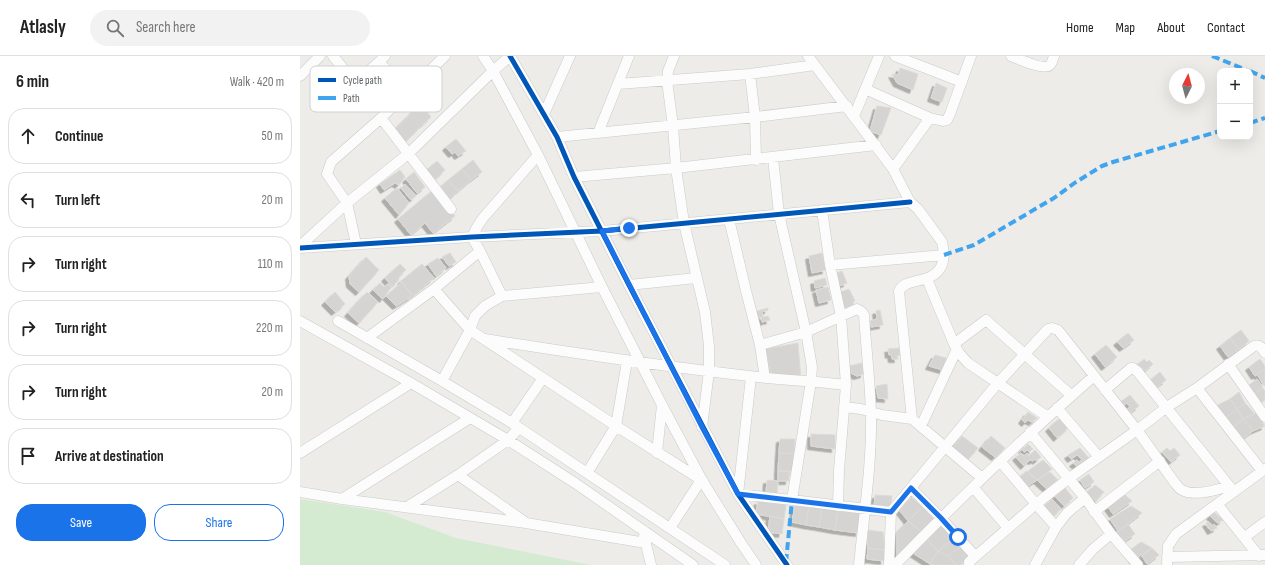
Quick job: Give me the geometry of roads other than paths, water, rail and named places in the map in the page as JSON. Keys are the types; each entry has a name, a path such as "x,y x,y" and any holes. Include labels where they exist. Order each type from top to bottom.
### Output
{"street":[{"path":"300,76 320,56"},
{"path":"333,56 341,66"},
{"path":"435,66 445,56"},
{"path":"483,56 493,71 538,155 640,363 702,481 756,565"},
{"path":"300,247 347,203 408,154 510,56 557,137 574,177 738,494 788,565"},
{"path":"516,66 521,56"},
{"path":"544,114 570,56"},
{"path":"598,133 630,56"},
{"path":"674,56 668,71 667,81 673,126 676,168 684,223 705,312 708,333 709,371 702,427"},
{"path":"808,56 893,168 910,202 918,209 942,242 944,248 943,264 936,274 905,284 899,291 912,419"},
{"path":"854,116 879,56"},
{"path":"895,56 962,82"},
{"path":"865,89 930,118 943,121 947,120 971,56"},
{"path":"1011,56 1040,67 1045,67 1050,65 1054,56"},
{"path":"374,66 382,59"},
{"path":"618,84 750,74 815,65"},
{"path":"750,74 755,117 756,160"},
{"path":"557,137 673,126 847,106"},
{"path":"356,244 347,203 327,174 331,162 387,112"},
{"path":"381,118 451,209"},
{"path":"893,168 930,118"},
{"path":"574,177 756,160 876,145"},
{"path":"472,237 483,218 538,155"},
{"path":"773,158 779,214 806,332 812,367 792,500"},
{"path":"300,247 602,231 910,202"},
{"path":"822,210 830,265 840,316 846,385 839,470 838,506"},
{"path":"729,219 760,345 765,378"},
{"path":"472,237 502,296"},
{"path":"367,338 434,289 480,251"},
{"path":"830,265 944,255"},
{"path":"629,285 696,278"},
{"path":"927,278 956,347 968,363 1048,417"},
{"path":"442,381 470,330 475,316 481,309 502,296 602,287"},
{"path":"434,289 470,330 702,481"},
{"path":"760,345 806,332 857,309 864,315 871,412 866,508 859,565"},
{"path":"921,426 956,347 986,320 1071,396"},
{"path":"300,321 411,383 508,440 575,483 693,565"},
{"path":"338,321 442,381 515,426 725,565"},
{"path":"889,565 891,512 997,384 1048,329 1052,328 1058,330 1137,430 1175,483 1182,490 1200,493 1231,489"},
{"path":"485,339 671,367 751,377 846,385"},
{"path":"969,565 969,562 975,556 1036,504 1167,407 1254,346 1260,346 1265,353"},
{"path":"587,473 616,426 627,361"},
{"path":"1228,364 1265,417"},
{"path":"1105,390 1131,368 1137,371 1231,489"},
{"path":"895,565 1030,432 1094,376"},
{"path":"738,494 751,377"},
{"path":"407,507 458,475 508,440 543,378"},
{"path":"300,453 411,383"},
{"path":"1196,388 1263,470 1231,489 1217,504 1176,534 1168,546 1167,561 1262,556"},
{"path":"657,453 662,405"},
{"path":"844,407 882,415 912,419 982,478"},
{"path":"1057,408 1099,457"},
{"path":"342,499 470,418"},
{"path":"1030,432 1085,498 1111,534 1138,565"},
{"path":"1000,461 1056,527"},
{"path":"1094,512 1160,461"},
{"path":"458,475 526,523"},
{"path":"670,528 702,481"},
{"path":"973,487 1008,528"},
{"path":"911,488 941,518 975,556"},
{"path":"300,492 342,499 526,523 646,543"},
{"path":"738,494 891,512"},
{"path":"1035,565 1056,527 1067,513 1085,498"},
{"path":"1217,504 1262,556"},
{"path":"1245,538 1265,522"},
{"path":"642,530 651,565"},
{"path":"1079,565 1093,549 1111,534"}]}
